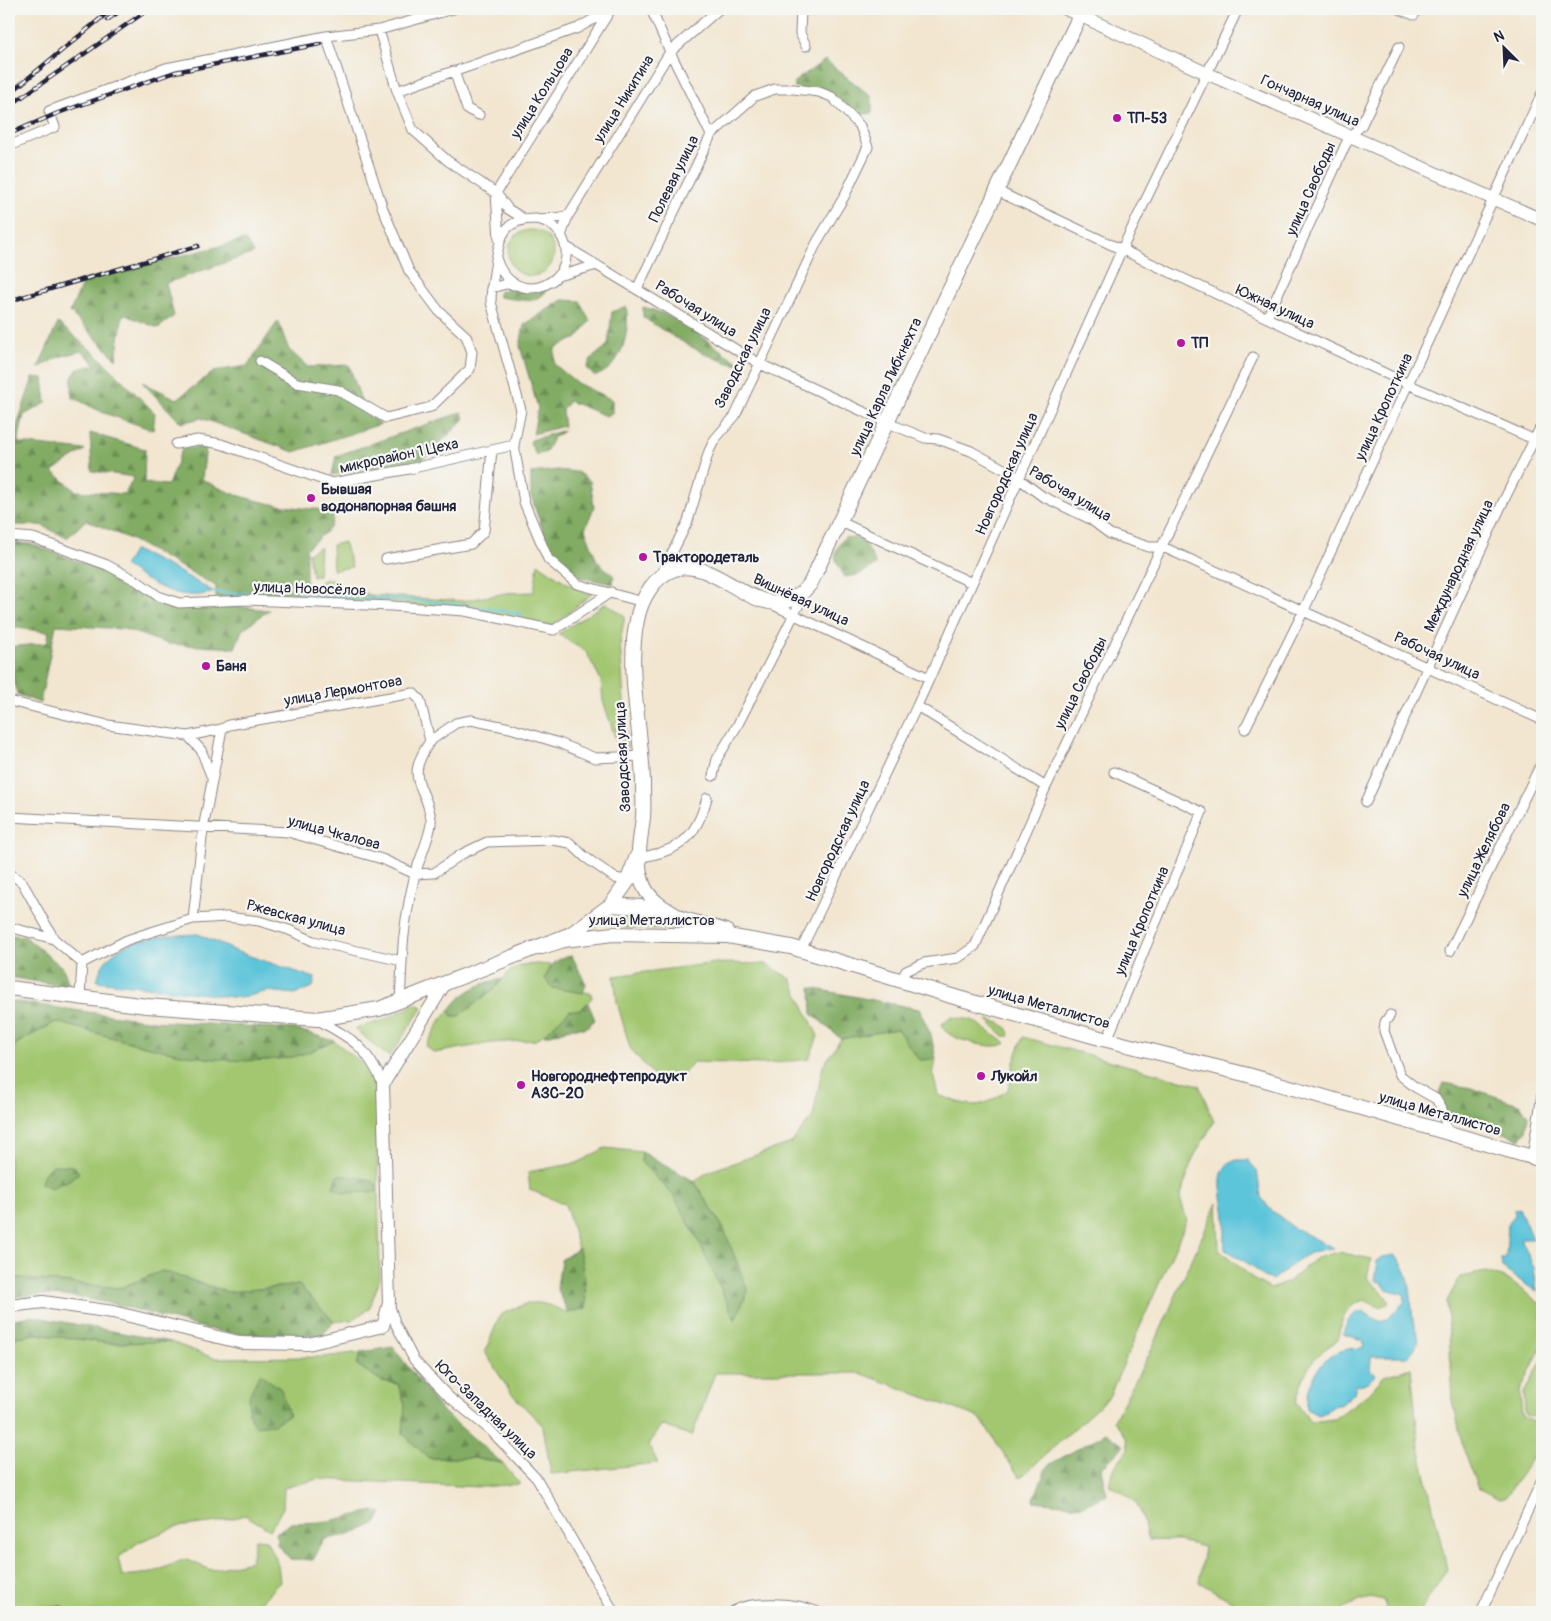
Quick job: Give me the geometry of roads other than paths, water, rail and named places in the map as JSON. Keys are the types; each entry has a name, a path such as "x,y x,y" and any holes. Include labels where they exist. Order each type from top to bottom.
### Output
{"main road":[{"name":"улица Карла Либкнехта","path":"810,584 888,423 1081,12"},
{"name":"Вишнёвая улица","path":"658,579 673,570 698,570 768,602"},
{"name":"Заводская улица","path":"637,858 643,815 634,648 637,619 643,602 658,579"},
{"path":"768,602 788,602 810,584"},
{"path":"637,858 641,879 652,899 679,917"},
{"path":"9,988 147,1006 317,1019 379,1010 444,986 571,934 607,908 627,882 637,858"},
{"path":"607,908 641,906 753,939"},
{"path":"607,908 613,934"},
{"name":"улица Металлистов","path":"542,947 564,940 613,934 728,936 753,939 801,950 1107,1040 1248,1075 1537,1158"}],"street":[{"path":"9,146 55,128 49,111 166,68 326,36 379,30 453,9"},
{"path":"397,91 578,28 611,9"},
{"name":"улица Кольцова","path":"496,193 611,9"},
{"path":"652,9 670,52 710,135"},
{"name":"улица Никитина","path":"561,236 568,216 670,52 719,9"},
{"path":"801,9 800,32 806,46"},
{"name":"Гончарная улица","path":"1066,9 1081,12 1206,73 1542,220"},
{"name":"Новгородская улица","path":"801,950 930,678 1122,249 1238,9"},
{"path":"1400,9 1414,15 1416,9"},
{"path":"379,30 397,91 413,130 448,161 496,193 508,209 524,219"},
{"path":"260,360 297,383 338,390 386,418 430,407 470,369 472,352 466,336 439,311 408,270 383,209 326,36"},
{"name":"улица Свободы","path":"1267,318 1349,137 1361,126 1399,47"},
{"path":"456,70 467,109 480,115"},
{"name":"Полевая улица","path":"637,289 710,135 755,96 776,89 819,92 832,98 860,126"},
{"name":"улица Кропоткина","path":"1245,728 1304,610 1410,385 1542,93"},
{"name":"Заводская улица","path":"658,579 688,521 709,451 715,439 735,416 817,242 844,196 868,147 860,126"},
{"name":"Южная улица","path":"997,191 1410,385 1539,441"},
{"path":"496,193 499,239 491,288 491,302 521,410 514,445 524,502 548,559 577,584 643,602"},
{"path":"499,239 512,224 524,219 540,220 568,216"},
{"path":"491,288 506,284 539,288 550,283 558,276 565,263 566,246 556,228 540,220"},
{"name":"Рабочая улица","path":"566,246 760,364 888,423 925,438 938,439 971,452 1020,479 1042,496 1090,519 1110,534 1149,547 1162,547 1428,666 1542,720"},
{"path":"496,258 506,278 516,285"},
{"path":"558,276 597,265"},
{"name":"улица Свободы","path":"901,980 906,971 924,963 958,958 975,946 1046,787 1253,357"},
{"name":"Международная улица","path":"1366,802 1502,504 1539,441 1542,424"},
{"name":"микрорайон 1 Цеха","path":"176,444 198,440 221,444 332,483 409,469 514,445"},
{"path":"386,559 471,544 484,531 492,450"},
{"path":"841,522 972,583"},
{"name":"улица Новосёлов","path":"9,536 33,538 107,565 137,581 158,596 179,603 246,600 391,606 465,612 554,630 611,592"},
{"name":"улица Карла Либкнехта","path":"713,776 717,759 737,726 810,584"},
{"name":"Вишнёвая улица","path":"768,602 930,678"},
{"name":"улица Лермонтова","path":"9,701 108,725 188,736 222,730 229,725 413,693 420,700 430,741"},
{"path":"917,706 1046,787"},
{"path":"400,1002 403,930 415,874 432,821 416,780 418,764 430,741 456,723 471,720 518,730 559,743 595,758 641,756"},
{"path":"193,919 203,829 222,730"},
{"path":"188,736 201,750 212,780"},
{"name":"улица Желябова","path":"1450,951 1542,762"},
{"name":"улица Кропоткина","path":"1107,1040 1202,812 1114,772"},
{"path":"637,858 672,849 684,843 702,815 707,798"},
{"name":"улица Чкалова","path":"9,817 203,829 288,832 382,859 415,874"},
{"path":"415,874 434,874 462,854 488,842 553,840 570,843 605,872 627,882 641,879"},
{"path":"9,872 22,882 54,939 82,963 80,997"},
{"name":"Ржевская улица","path":"82,963 127,940 193,919 227,917 259,921 289,930 313,941 402,961"},
{"path":"9,927 54,939"},
{"path":"383,1084 444,986"},
{"path":"1390,1015 1385,1022 1384,1031 1398,1070 1408,1082 1429,1093 1440,1104 1448,1133"},
{"path":"317,1019 352,1039 372,1060 383,1084 388,1303 382,1326"},
{"path":"1537,1158 1542,1095"},
{"path":"9,1306 43,1302 113,1312 243,1343 308,1344 382,1326 396,1325"},
{"name":"Юго-Западная улица","path":"388,1303 396,1325 414,1360 449,1397 490,1430 537,1479 614,1612"},
{"path":"1481,1612 1542,1480"},
{"path":"732,1612 738,1608 763,1605 787,1605 818,1612"}],"water":[{"path":"134,550 176,570 214,592 190,595 167,590 156,585 124,566"},
{"path":"198,934 238,952 315,978 313,987 295,994 268,991 240,998 97,981 102,966 111,955 123,947 137,941 152,938"},
{"path":"1237,1160 1248,1160 1257,1171 1261,1197 1269,1208 1294,1228 1334,1248 1323,1249 1300,1258 1273,1280 1263,1277 1252,1266 1225,1249 1222,1176 1224,1169"},
{"path":"1519,1208 1532,1239 1521,1239 1534,1268 1537,1292 1502,1268 1501,1258 1506,1258 1508,1223 1515,1215 1514,1209"},
{"path":"1394,1255 1401,1262 1408,1279 1414,1326 1418,1336 1417,1346 1407,1357 1371,1357 1370,1370 1375,1375 1367,1382 1356,1385 1354,1393 1342,1404 1332,1406 1326,1412 1319,1415 1307,1409 1309,1391 1321,1365 1335,1353 1364,1347 1362,1340 1343,1334 1347,1323 1352,1317 1362,1311 1379,1321 1388,1319 1405,1301 1404,1294 1386,1289 1382,1283 1375,1280 1376,1262 1383,1257"}],"waterway":[{"path":"214,592 411,600 523,614"}],"railway":[{"path":"9,94 112,9"},
{"path":"107,20 123,9"},
{"path":"9,106 149,9"},
{"path":"9,134 58,113 175,72 320,44"},
{"path":"9,301 198,246"}],"place":[{"name":"ТП-53","path":"1117,118"},
{"name":"ТП","path":"1181,343"},
{"name":"Бывшая водонапорная башня","path":"311,498"},
{"name":"Трактородеталь","path":"643,557"},
{"name":"Баня","path":"206,666"},
{"name":"Лукойл","path":"981,1076"},
{"name":"Новгороднефтепродукт АЗС-20","path":"521,1085"}]}
